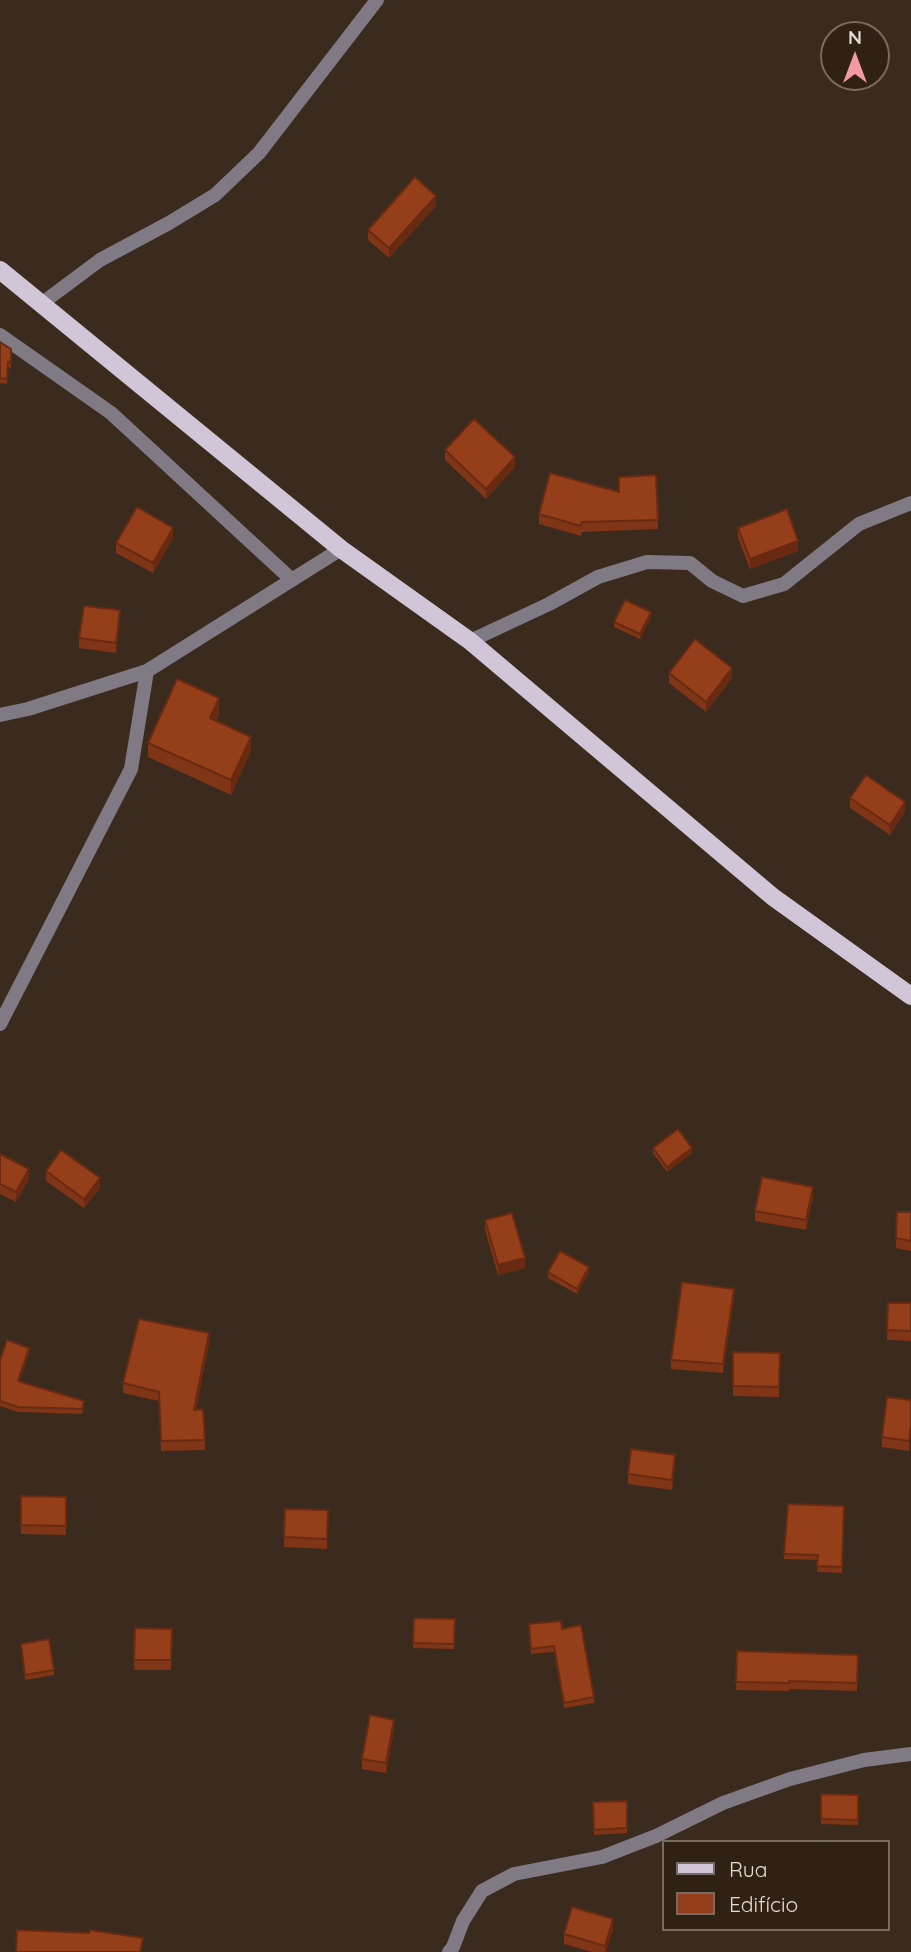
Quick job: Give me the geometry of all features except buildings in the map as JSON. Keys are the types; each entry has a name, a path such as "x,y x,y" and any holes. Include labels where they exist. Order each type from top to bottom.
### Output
{"main road":[{"path":"0,270 341,549 470,641 773,897 911,996"}],"street":[{"path":"41,303 100,260 215,195 259,153 377,0"},
{"path":"0,335 111,413 292,580"},
{"path":"470,641 550,604 598,577 647,562 690,563 712,581 743,596 784,584 859,524 911,503"},
{"path":"0,715 147,671 341,549"},
{"path":"0,1024 131,769 147,671"},
{"path":"449,1952 463,1921 482,1891 514,1874 602,1857 656,1836 723,1803 790,1779 864,1760 911,1754"}]}
